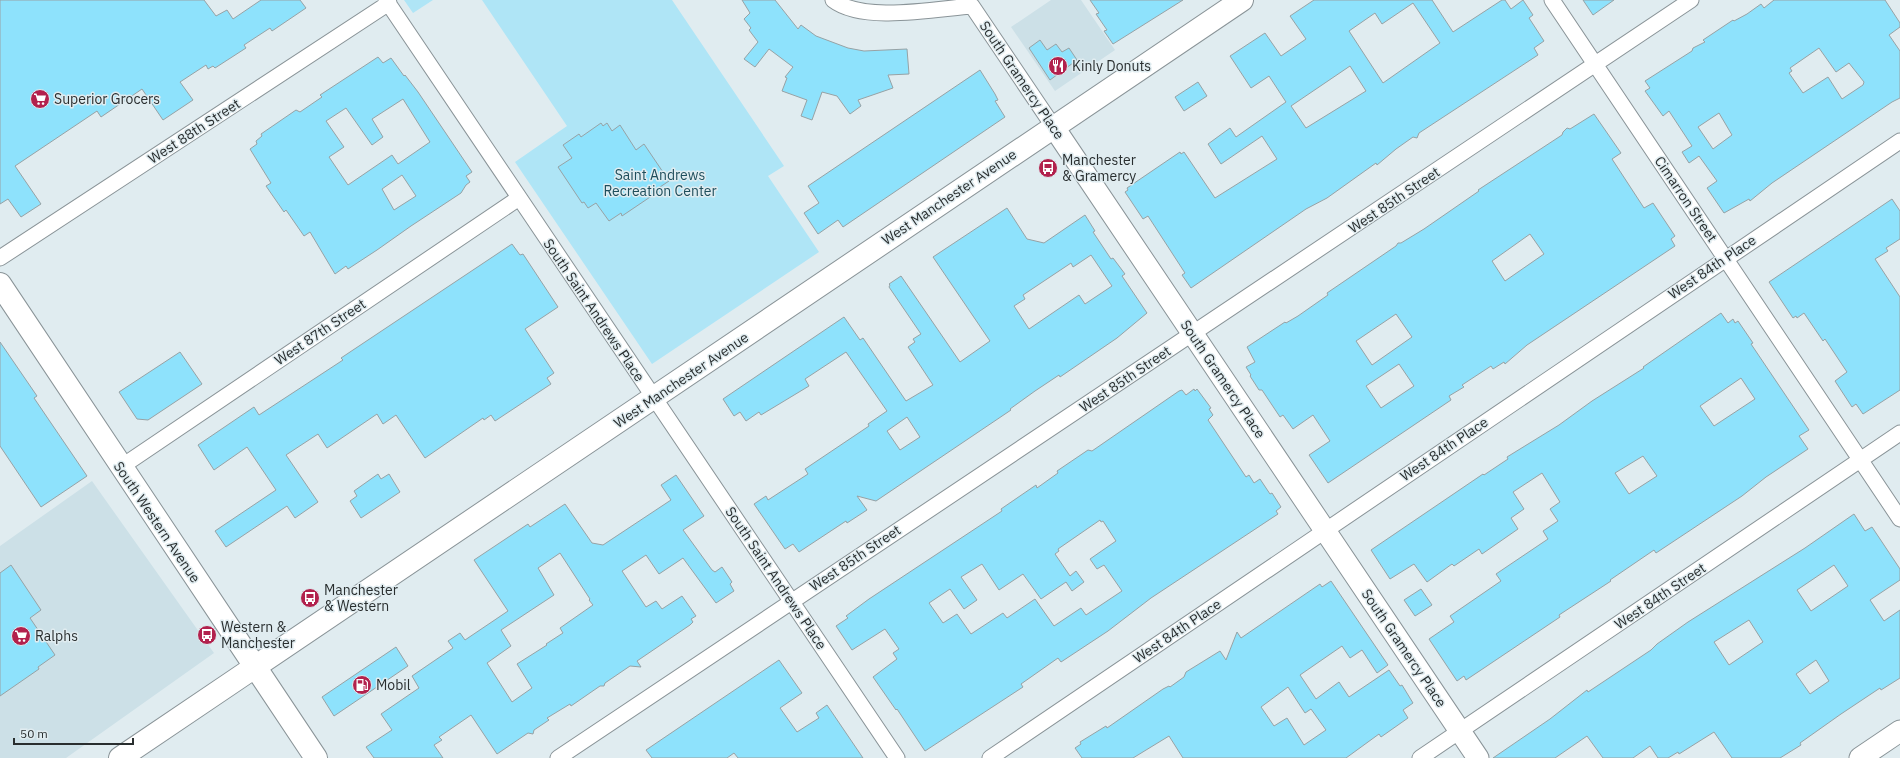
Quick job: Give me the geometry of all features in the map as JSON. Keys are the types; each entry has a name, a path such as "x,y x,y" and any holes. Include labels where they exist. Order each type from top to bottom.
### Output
{"main road":[{"name":"West Manchester Avenue","path":"120,758 254,666 654,398 1053,126 1242,0"},
{"name":"South Western Avenue","path":"0,284 316,758"}],"street":[{"path":"833,0 841,6 886,14 974,3"},
{"name":"Cimarron Street","path":"1552,0 1900,519"},
{"name":"West 85th Street","path":"558,758 792,600 1193,334 1691,0"},
{"name":"South Saint Andrews Place","path":"388,2 897,758"},
{"name":"West 88th Street","path":"0,258 388,2"},
{"name":"South Gramercy Place","path":"974,3 1053,126 1478,758"},
{"name":"West 84th Place","path":"990,758 1725,258 1900,141"},
{"name":"West 87th Street","path":"121,467 519,198"},
{"name":"West 84th Street","path":"1420,758 1900,433"},
{"path":"1860,758 1900,731"}],"shaded area":[{"path":"1051,0 1081,0 1115,50 1055,91 1011,27"},
{"path":"92,481 214,653 66,758 0,758 0,546"}],"green space":[{"path":"404,0 433,0 413,13"},
{"name":"Saint Andrews Recreation Center","path":"482,0 672,0 784,166 768,176 819,252 652,364 515,162 567,126"}],"building":[{"path":"0,0 204,0 216,16 227,10 233,19 261,0 300,0 306,8 272,31 270,28 244,45 246,48 215,68 213,66 208,69 206,65 180,82 193,100 163,120 142,89 101,117 97,111 15,166 41,204 21,217 8,199 0,204"},
{"path":"742,0 775,0 798,29 801,25 816,36 848,48 864,51 907,49 909,74 888,75 893,88 858,100 861,106 850,114 837,96 822,92 812,120 801,116 807,100 782,91 787,78 785,77 793,67 769,49 755,67 744,59 758,42 749,30 751,28 744,19 750,13"},
{"path":"1090,0 1183,0 1113,44 1104,31 1107,30 1096,14 1099,13"},
{"path":"1314,0 1432,0 1453,32 1502,0 1505,0 1511,9 1523,0 1533,15 1529,18 1544,41 1534,48 1538,55 1419,133 1417,138 1413,137 1377,165 1376,163 1327,198 1306,209 1191,288 1182,275 1185,273 1148,216 1143,219 1125,192 1128,190 1127,188 1180,152 1181,154 1184,152 1215,198 1277,159 1262,136 1221,164 1208,144 1230,128 1236,137 1286,102 1269,76 1251,88 1230,56 1265,33 1281,56 1306,39 1290,16","holes":["1413,3 1440,43 1383,83 1349,31 1375,13 1382,24","1350,66 1366,91 1306,128 1291,106"]},
{"path":"1583,0 1614,0 1593,15"},
{"path":"1774,0 1885,0 1900,23 1900,27 1889,35 1900,51 1900,98 1772,183 1750,201 1749,199 1724,213 1707,188 1717,181 1699,156 1689,163 1682,152 1692,146 1669,111 1663,116 1645,91 1650,88 1645,81 1692,51 1693,48 1705,42 1703,40 1733,20 1734,21 1747,14 1761,4 1764,8","holes":["1819,48 1836,72 1849,63 1864,82 1863,85 1842,99 1828,77 1803,93 1789,73 1792,71 1790,68","1719,113 1732,135 1713,149 1698,127"]},
{"path":"1040,40 1047,50 1056,44 1062,52 1069,48 1077,60 1050,80 1029,48"},
{"path":"378,57 383,63 391,58 418,92 472,172 466,176 470,182 461,193 348,269 346,266 335,274 310,232 304,236 286,210 284,212 266,186 271,183 250,149 257,144 256,141 262,136 261,134 296,110 300,112 322,97 320,95","holes":["403,99 430,142 398,164 392,155 348,185 329,157 344,147 326,121 346,108 372,145 383,137 372,119","402,175 416,196 394,210 382,189"]},
{"path":"980,70 995,94 998,100 995,101 1005,117 843,227 838,220 818,234 804,213 819,203 808,186"},
{"path":"1198,82 1207,96 1184,111 1175,97"},
{"path":"1594,114 1621,153 1612,159 1644,208 1653,203 1675,236 1671,239 1675,246 1527,345 1505,364 1504,362 1493,369 1491,366 1462,385 1464,387 1449,396 1451,400 1328,483 1309,455 1330,441 1313,415 1293,429 1283,415 1280,417 1262,390 1259,390 1250,376 1251,375 1246,367 1255,362 1247,347 1285,322 1286,323 1298,316 1328,295 1327,293 1396,246 1398,243 1401,243 1424,229 1479,191 1478,190 1562,135 1567,128 1570,129","holes":["1530,234 1544,254 1505,281 1492,261","1396,314 1412,337 1372,365 1356,341","1399,364 1414,386 1381,408 1366,386"]},
{"path":"601,123 603,126 607,123 612,131 620,125 636,150 644,144 669,181 657,189 659,191 622,216 621,213 609,221 596,203 588,208 584,202 582,203 558,167 572,158 563,145 579,134 581,137"},
{"path":"1892,199 1900,211 1900,239 1886,248 1888,251 1875,259 1900,297 1900,390 1863,414 1856,404 1852,407 1835,381 1847,372 1825,339 1823,341 1804,313 1797,318 1796,316 1793,318 1769,282"},
{"path":"1007,208 1027,239 1044,243 1085,215 1095,231 1093,232 1111,259 1113,258 1125,274 1122,276 1147,313 1117,338 1060,377 1059,375 1035,391 1010,409 1011,410 876,501 857,496 867,510 847,523 846,521 799,552 793,544 785,549 754,504 766,496 768,500 808,474 805,469 869,426 868,424 887,411 846,352 805,379 809,386 761,415 759,412 746,421 740,412 734,416 723,399 844,317 860,340 863,338 906,401 933,385 908,347 915,342 913,339 921,334 889,287 889,284 901,276 960,362 990,341 933,257","holes":["1091,255 1112,286 1085,304 1079,295 1029,329 1014,306 1025,299 1023,295 1071,263 1073,267","907,417 920,437 900,450 887,431"]},
{"path":"512,244 520,255 523,254 558,307 525,329 554,373 547,378 551,384 495,421 491,415 484,420 483,418 425,458 396,415 383,424 377,414 327,448 318,434 286,455 318,502 295,518 287,506 226,547 215,531 276,490 247,447 214,470 198,445 254,407 259,415 343,360 341,358"},
{"path":"1721,313 1728,323 1733,319 1735,323 1738,321 1753,343 1751,344 1809,430 1799,436 1808,449 1766,477 1742,496 1656,553 1654,550 1610,580 1611,581 1559,615 1560,617 1466,680 1464,676 1457,681 1429,639 1454,622 1450,616 1501,581 1496,574 1548,539 1543,531 1558,521 1550,509 1560,502 1542,473 1513,492 1524,509 1511,518 1518,529 1482,554 1479,549 1454,566 1452,564 1427,582 1414,564 1390,579 1371,550 1483,474 1484,475 1508,459 1507,457 1559,425 1592,401 1644,368 1643,367","holes":["1741,378 1755,399 1714,426 1700,406","1643,456 1657,476 1629,494 1615,473"]},
{"path":"0,342 37,396 34,398 87,476 41,507 0,446"},
{"path":"180,352 202,384 148,420 137,419 119,392"},
{"path":"1194,389 1195,391 1197,389 1211,408 1209,409 1213,415 1208,420 1246,477 1249,475 1254,483 1260,479 1270,494 1272,493 1281,507 1276,511 1278,514 1151,598 1108,631 1061,662 1058,658 1021,684 1023,687 925,751 897,709 896,710 873,677 897,659 893,653 899,649 885,629 852,650 836,626 848,618 846,616 869,599 1002,511 1001,509 1036,485 1037,488 1058,473 1057,471 1088,450 1092,451 1179,391 1182,390 1186,395","holes":["1100,520 1101,522 1103,521 1116,541 1090,559 1097,569 1104,565 1122,591 1086,615 1081,608 1054,626 1035,599 1007,618 1003,613 971,634 957,614 943,623 929,603 950,589 964,609 977,600 961,577 982,564 999,590 1023,574 1041,599 1066,582 1072,591 1084,582 1076,571 1070,576 1055,554 1059,551 1058,549"]},
{"path":"378,474 381,479 389,474 400,492 361,518 350,501 357,496 354,491"},
{"path":"676,475 704,516 683,530 712,570 715,572 722,567 732,582 730,584 734,591 716,603 683,558 659,574 646,555 622,571 646,607 656,601 662,609 682,596 696,616 691,619 693,622 690,625 637,661 641,667 630,666 605,683 604,686 600,686 571,706 570,704 547,718 549,720 534,730 533,734 528,733 497,754 471,715 439,737 442,740 434,745 443,758 374,758 366,747 392,730 381,714 419,688 412,676 453,648 448,641 460,633 465,640 508,611 474,560 528,524 530,527 565,504 592,543 603,545 671,500 661,485","holes":["560,553 590,599 589,600 593,605 560,628 563,633 517,664 532,688 512,702 487,663 511,646 501,630 554,595 538,568"]},
{"path":"1854,514 1865,531 1872,527 1900,569 1900,580 1870,600 1884,621 1900,610 1900,678 1881,690 1880,688 1841,714 1800,743 1801,745 1780,758 1732,758 1714,732 1679,754 1678,752 1668,758 1658,758 1650,746 1633,758 1603,758 1587,736 1555,758 1493,758 1550,719 1587,690 1588,692 1651,650 1688,622 1805,548","holes":["1834,565 1848,586 1811,611 1797,590","1749,620 1763,642 1729,665 1714,642","1816,660 1829,681 1810,694 1796,674"]},
{"name":"Ralphs","path":"11,565 41,610 30,618 55,655 38,667 39,669 0,696 0,573"},
{"path":"1331,581 1388,665 1377,673 1362,650 1350,658 1342,646 1300,675 1316,699 1339,682 1349,697 1389,670 1400,686 1402,685 1413,703 1403,710 1408,718 1381,737 1379,734 1346,758 1183,758 1169,736 1133,758 1082,758 1075,748 1081,744 1080,742 1106,726 1107,728 1163,689 1169,686 1170,687 1184,677 1186,672 1220,651 1226,660 1237,632 1241,638 1320,584 1322,587","holes":["1288,687 1305,713 1311,709 1326,730 1304,745 1287,718 1274,726 1261,707"]},
{"path":"1421,589 1432,605 1415,616 1404,600"},
{"path":"396,647 408,666 334,716 322,697"},
{"path":"779,660 802,693 780,708 797,732 819,718 816,713 827,705 863,758 738,758 734,753 727,758 652,758 646,750"}],"place":[{"name":"Kinly Donuts","path":"1058,66"},
{"name":"Superior Grocers","path":"40,99"},
{"name":"Manchester & Gramercy","path":"1048,168"},
{"name":"Manchester & Western","path":"310,598"},
{"name":"Western & Manchester","path":"207,635"},
{"name":"Ralphs","path":"21,636"},
{"name":"Mobil","path":"362,685"}]}
